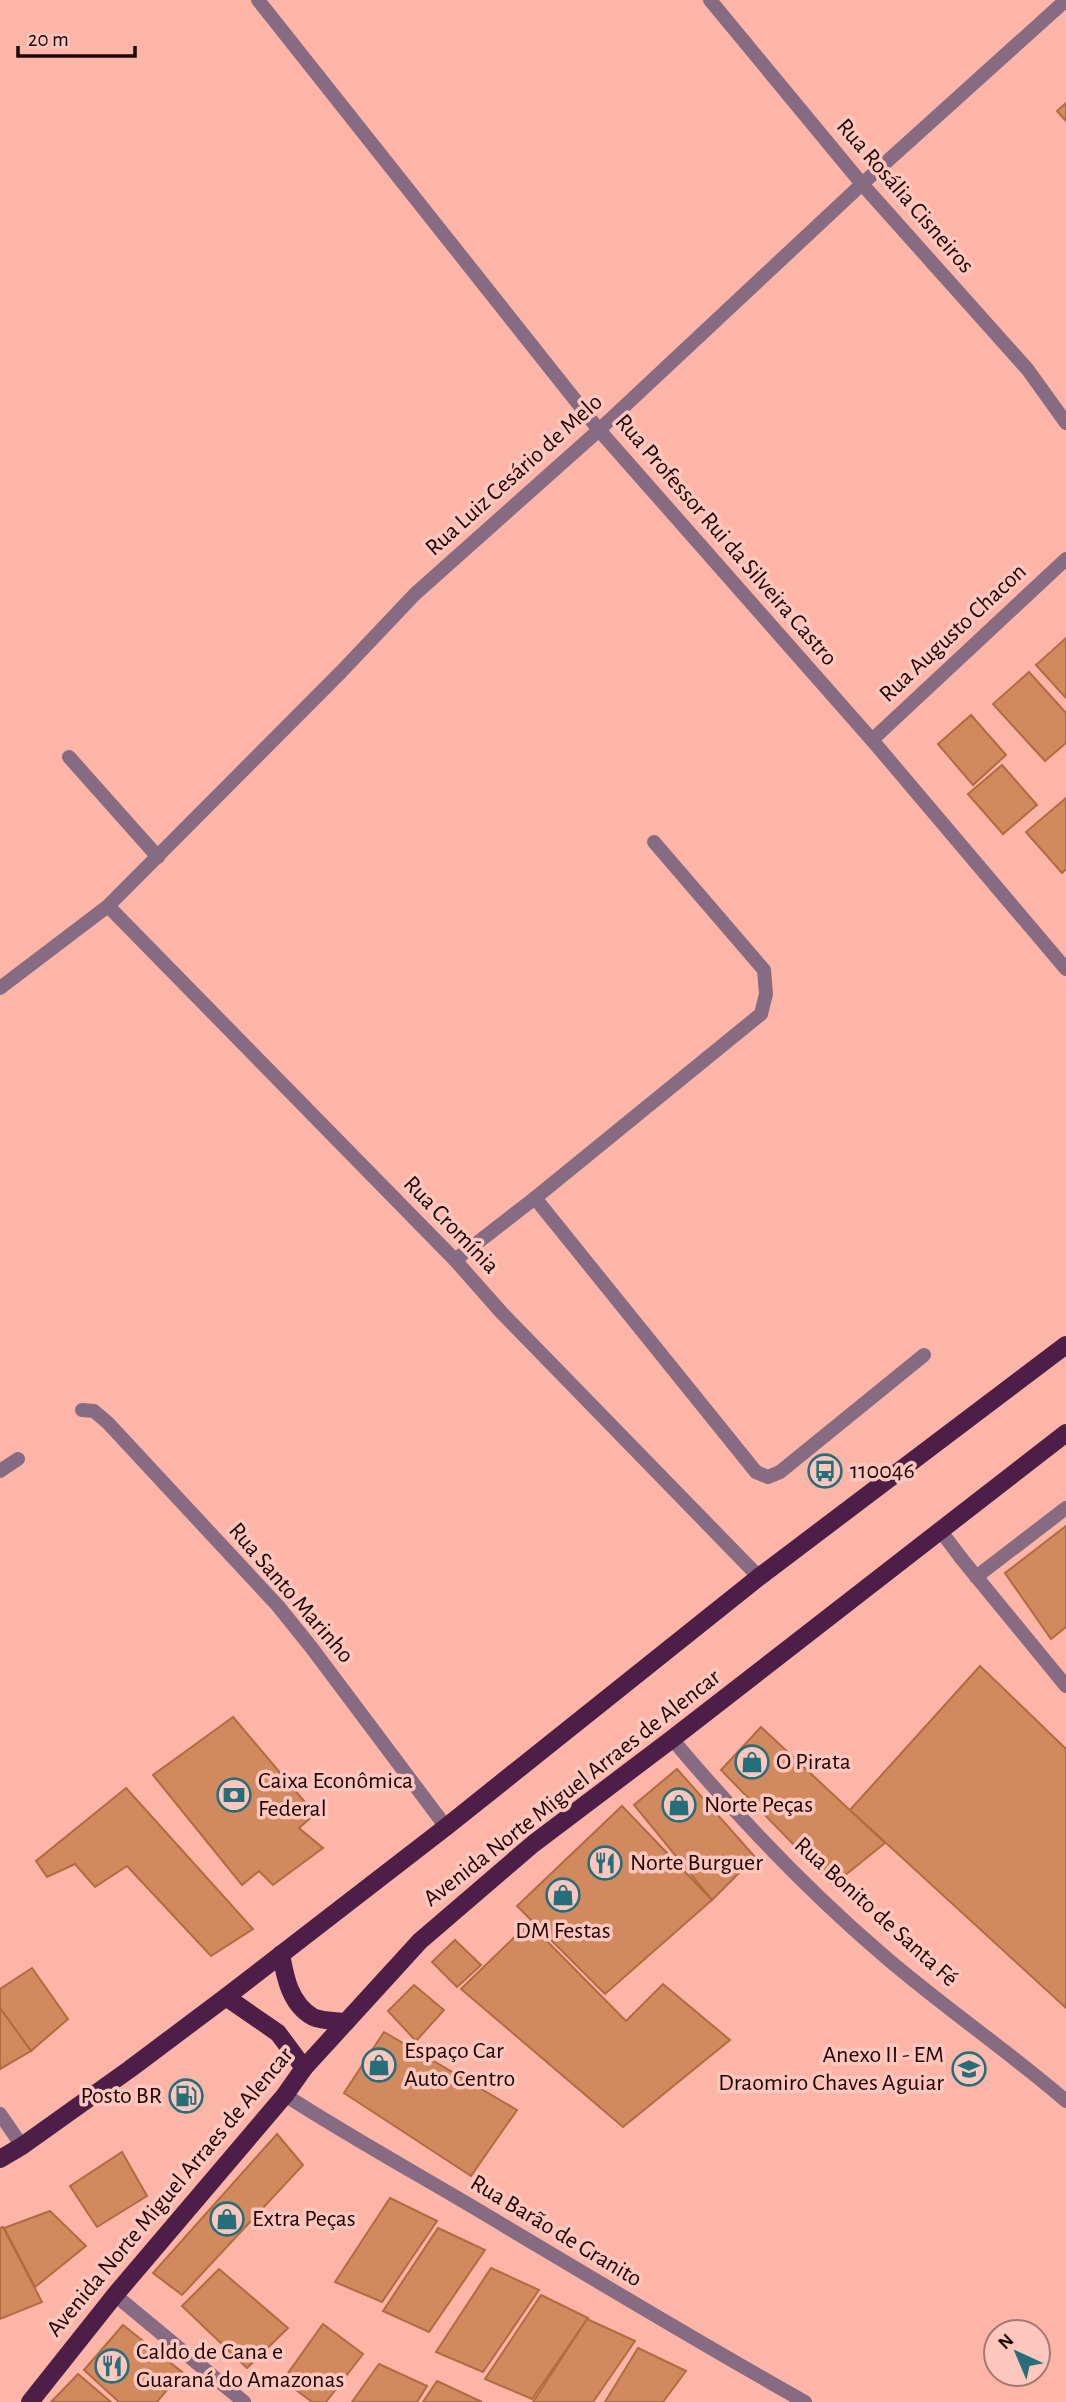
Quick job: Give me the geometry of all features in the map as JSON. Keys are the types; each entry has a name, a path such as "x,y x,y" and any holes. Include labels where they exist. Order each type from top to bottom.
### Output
{"main road":[{"name":"Avenida Norte Miguel Arraes de Alencar","path":"0,2159 130,2069 226,1997 446,1827 760,1577 1066,1345"},
{"name":"Avenida Norte Miguel Arraes de Alencar","path":"30,2402 115,2295 285,2095 303,2068 420,1941 533,1843 672,1739 1066,1433"},
{"path":"281,1954 286,1983 297,2003 313,2018 346,2022"},
{"path":"226,1997 278,2033 303,2068"}],"street":[{"name":"Rua Professor Rui da Silveira Castro","path":"258,0 599,430 872,740 1066,969"},
{"name":"Rua Rosália Cisneiros","path":"710,0 862,184 1028,370 1066,423"},
{"name":"Rua Luiz Cesário de Melo","path":"0,988 108,906 415,594 599,430 862,184 1066,0"},
{"name":"Rua Augusto Chacon","path":"872,740 1066,559"},
{"path":"69,757 158,857"},
{"path":"454,1260 536,1198 761,1014 766,994 764,970 654,842"},
{"name":"Rua Cromínia","path":"108,906 760,1577"},
{"path":"536,1198 756,1472 768,1477 780,1472 924,1354"},
{"name":"Rua Santo Marinho","path":"82,1410 94,1411 108,1423 278,1606 446,1827"},
{"path":"0,1471 18,1459"},
{"path":"976,1577 1066,1508"},
{"path":"940,1530 1066,1686"},
{"name":"Rua Bonito de Santa Fé","path":"672,1739 714,1788 824,1901 883,1956 1066,2101"},
{"name":"Rua Barão de Granito","path":"285,2095 337,2129 805,2402"},
{"path":"0,2115 22,2146"},
{"path":"115,2295 243,2402"}],"building":[{"path":"1066,103 1066,121 1057,111"},
{"path":"1066,638 1066,698 1036,665"},
{"path":"1029,672 1066,713 1066,743 1045,761 993,704"},
{"path":"971,715 1006,755 973,785 938,744"},
{"path":"1002,765 1037,805 1003,834 968,794"},
{"path":"1066,798 1066,869 1062,873 1026,832"},
{"path":"1066,1526 1066,1627 1051,1639 1005,1573"},
{"path":"980,1666 1066,1749 1066,2008 850,1810"},
{"name":"Caixa Econômica Federal","path":"233,1717 315,1814 299,1828 323,1848 273,1885 259,1871 242,1885 153,1775"},
{"path":"761,1727 885,1843 833,1885 721,1770"},
{"path":"677,1769 755,1857 712,1900 634,1805"},
{"path":"126,1788 253,1929 211,1956 127,1866 95,1887 75,1864 47,1877 36,1861"},
{"path":"622,1806 712,1900 605,1994 517,1906"},
{"path":"529,1923 626,2021 663,1984 730,2040 623,2127 461,1989"},
{"path":"455,1940 481,1965 457,1987 432,1962"},
{"path":"32,1968 68,2019 31,2051 0,2008 0,1989"},
{"path":"414,1985 444,2010 416,2041 388,2011"},
{"path":"0,2008 31,2051 0,2069"},
{"path":"384,2032 517,2110 471,2176 344,2093"},
{"name":"Extra Peças","path":"277,2134 303,2165 182,2295 153,2273"},
{"path":"122,2152 147,2196 97,2227 70,2186"},
{"path":"390,2198 437,2221 382,2302 335,2282"},
{"path":"50,2211 86,2246 35,2287 4,2228"},
{"path":"3,2227 42,2302 0,2319 0,2228"},
{"path":"438,2228 485,2250 429,2332 383,2311"},
{"path":"491,2268 539,2290 483,2372 436,2352"},
{"path":"219,2269 288,2328 247,2368 182,2306"},
{"path":"541,2295 588,2318 532,2399 485,2379"},
{"path":"587,2319 635,2341 593,2402 533,2402"},
{"path":"323,2324 363,2354 326,2402 312,2402 283,2380"},
{"path":"123,2325 182,2372 157,2402 119,2402 84,2370"},
{"path":"638,2348 686,2371 663,2402 605,2402"},
{"path":"379,2364 427,2386 417,2402 352,2402"},
{"path":"78,2374 111,2402 51,2402"},
{"path":"437,2381 482,2402 423,2402"}],"place":[{"name":"110046","path":"825,1471"},
{"name":"O Pirata","path":"752,1762"},
{"name":"Caixa Econômica Federal","path":"234,1795"},
{"name":"Norte Peças","path":"679,1805"},
{"name":"Norte Burguer","path":"605,1863"},
{"name":"DM Festas","path":"563,1895"},
{"name":"Espaço Car Auto Centro","path":"379,2065"},
{"name":"Anexo II - EM Draomiro Chaves Aguiar","path":"969,2069"},
{"name":"Posto BR","path":"186,2096"},
{"name":"Extra Peças","path":"227,2219"},
{"name":"Caldo de Cana e Guaraná do Amazonas","path":"112,2366"}]}
